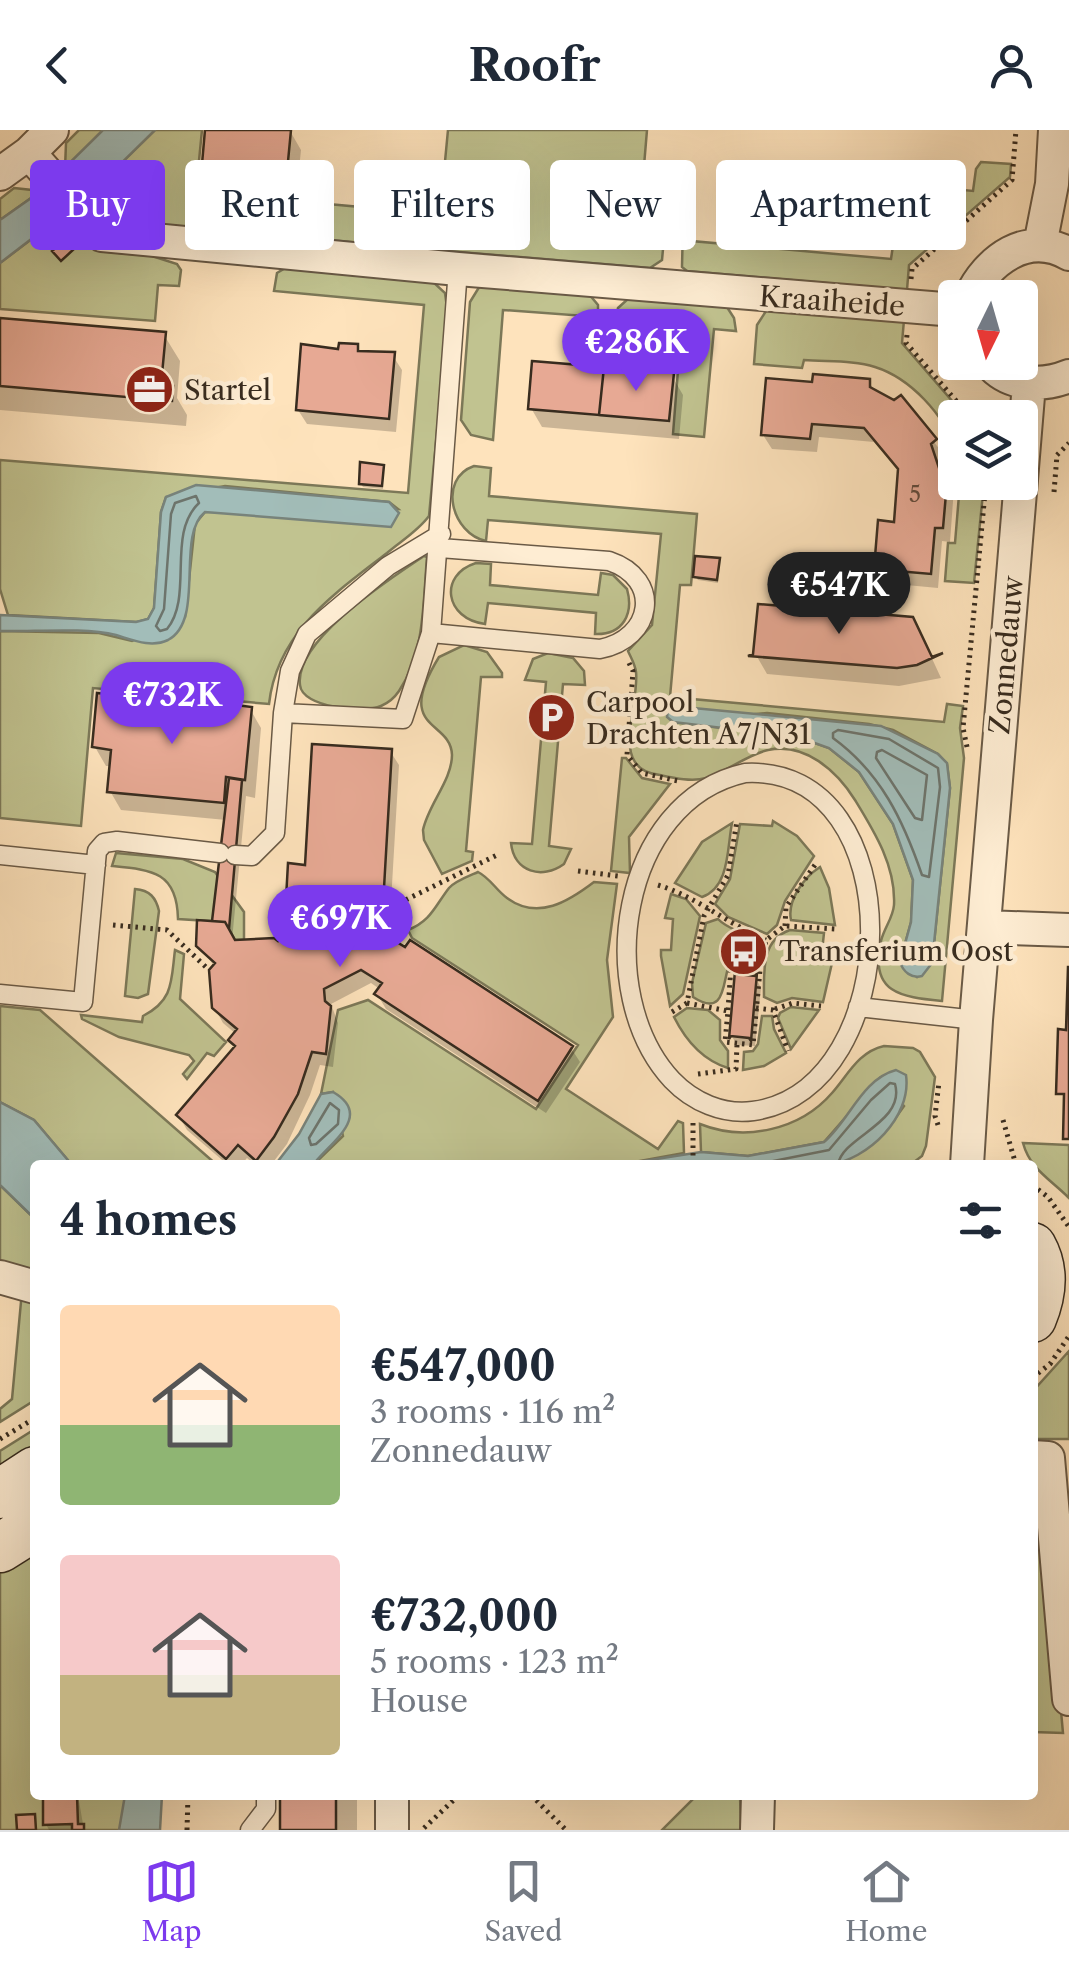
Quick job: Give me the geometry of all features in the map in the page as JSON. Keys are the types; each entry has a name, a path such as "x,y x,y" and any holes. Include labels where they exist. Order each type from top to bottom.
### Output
{"main road":[{"path":"0,1494 30,1474"},
{"path":"0,1548 30,1529"}],"street":[{"path":"978,280 1005,253 1054,250 1052,184 1056,130"},
{"path":"0,174 43,152"},
{"name":"Kraaiheide","path":"43,152 82,214 102,235 938,309"},
{"path":"1015,380 1029,384 1069,376"},
{"name":"Zonnedauw","path":"967,1160 1029,384"},
{"path":"984,927 1069,930"},
{"path":"0,1277 30,1283"},
{"path":"1050,1457 1069,1699"},
{"path":"392,1800 392,1830"},
{"path":"757,1830 758,1800"}],"lane":[{"path":"283,713 403,719 432,633 458,269"},
{"path":"0,994 83,1002 97,851 104,843 116,841 252,856 275,833 283,713 290,671 307,634 388,566 440,541 609,561 622,566 642,587 645,601 638,628 617,646 600,649 432,633"},
{"path":"770,773 806,788 837,817 856,851 869,900 870,952 858,1007 843,1044 819,1075 802,1090 766,1109 740,1112 710,1106 692,1097 661,1067 634,1010 628,972 628,932 638,880 656,841 669,821 696,794 732,776 770,773"},
{"path":"0,854 96,864"},
{"path":"858,1007 976,1020"},
{"path":"250,1830 266,1809 266,1800"}],"path":[{"path":"617,646 633,671 628,755 642,774 685,783 696,794"},
{"path":"687,1003 706,908 728,875 737,821"},
{"path":"379,913 500,854"},
{"path":"785,926 786,906 818,862"},
{"path":"578,871 598,874"},
{"path":"672,890 766,940"},
{"path":"760,970 731,967 725,1042 754,1045 766,940 785,926 835,929"},
{"path":"132,927 167,930 209,970"},
{"path":"672,1012 687,1003 728,1011"},
{"path":"756,1008 820,1006"},
{"path":"774,1010 788,1052"},
{"path":"696,1075 736,1068 737,1044"},
{"path":"692,1145 693,1160"},
{"path":"1038,1190 1048,1198 1054,1261"},
{"path":"1038,1373 1050,1364 1069,1336"},
{"path":"0,1440 30,1421"},
{"path":"188,1800 188,1830"},
{"path":"422,1830 454,1800"},
{"path":"535,1800 566,1830"}],"green space":[{"path":"79,130 103,130 74,160 65,160 66,143"},
{"path":"155,130 202,130 199,160 185,160 185,228 165,227 165,160 124,160"},
{"path":"448,130 647,130 644,160 550,160 550,250 663,250 662,260 650,268 436,250 530,250 530,160 445,160"},
{"path":"981,162 1011,164 1010,177 966,215 966,190 973,191"},
{"path":"14,188 30,190 30,199 0,220 0,199"},
{"path":"334,205 354,206 354,242 334,240"},
{"path":"30,240 30,250 98,250 152,256 177,264 181,270 179,286 158,285 155,321 0,309 0,263"},
{"path":"696,241 716,243 716,250 792,250 891,259 892,250 926,250 909,265 907,290 687,271 682,267 682,250 696,250"},
{"path":"287,267 431,280 445,293 448,315 429,516 311,617 283,656 269,704 93,688 81,826 0,818 0,631 99,633 132,641 185,617 195,524 205,512 398,509 389,502 225,486 166,497 161,512 154,608 148,619 137,622 8,615 0,589 0,460 408,493 424,305 274,291 277,273"},
{"path":"481,284 588,293 598,305 598,317 503,310 493,440 471,435 461,420 470,302"},
{"path":"629,298 725,304 734,318 736,331 714,329 704,437 673,434 677,325 616,319 618,308"},
{"path":"768,308 904,320 902,343 951,400 938,400 938,416 901,380 867,365 804,360 802,368 754,364 757,325"},
{"path":"474,466 491,468 489,496 697,514 691,585 680,585 670,697 944,722 947,704 963,706 960,728 964,758 942,1001 902,994 884,982 878,958 893,910 891,876 882,849 848,789 819,761 795,750 768,750 701,779 653,774 635,762 630,732 636,672 628,651 652,625 661,534 488,520 486,541 465,528 453,506 455,482","holes":["767,713 893,730 938,754 947,764 950,788 932,963 917,977 900,962 911,922 913,880 893,824 859,772 829,748 798,737 673,722"]},
{"path":"959,500 982,500 974,583 945,581 948,543 955,543"},
{"path":"427,557 418,644 408,676 389,702 373,708 335,707 303,693 302,667 328,630 368,595"},
{"path":"476,563 491,564 490,585 598,595 601,573 613,575 627,589 627,614 613,631 595,634 596,613 488,603 485,624 472,620 461,614 451,596 456,577"},
{"path":"464,645 487,652 502,677 481,677 466,851 473,852 472,861 442,874 424,840 423,830 448,774 452,755 443,735 428,721 421,699 439,657"},
{"path":"548,653 573,658 584,671 585,685 563,684 549,846 571,849 564,864 538,872 517,861 511,843 532,844 546,682 525,680 533,659"},
{"path":"622,758 642,778 670,784 629,837 630,873 611,871"},
{"path":"773,821 797,836 814,856 785,901 777,925 767,934 728,917 715,904 730,879 740,824 772,826"},
{"path":"732,823 726,866 718,885 702,897 675,883 702,842"},
{"path":"116,853 183,859 215,872 244,912 244,940 235,940 225,922 178,919 177,903 167,883 151,872 112,866"},
{"path":"820,867 829,888 835,925 791,920 791,905 798,890"},
{"path":"478,872 507,898 530,908 553,906 594,882 617,884 607,960 613,1017 566,1089 658,1149 678,1121 683,1123 684,1153 646,1160 318,1160 343,1136 333,1092 321,1094 338,1010 368,1000 536,1109 578,1045 412,938 408,930 427,918 458,881"},
{"path":"135,889 152,896 159,911 148,994 138,998 125,996"},
{"path":"671,894 686,899 700,916 683,994 670,1006 661,950 671,950 673,919 665,918"},
{"path":"718,919 753,939 760,949 750,960 730,962 718,1000 704,1003 693,997 692,983 706,923"},
{"path":"790,930 824,933 821,961 832,963 823,1002 792,998 777,1003 764,997 769,949"},
{"path":"175,950 184,954 180,999 226,1042 214,1056 207,1053 187,1079 183,1074 194,1061 189,1055 119,1037 81,1015 142,1022 143,1016 166,996"},
{"path":"0,1006 40,1010 211,1160 68,1160 34,1120 0,1102"},
{"path":"791,1007 819,1010 791,1049 778,1018"},
{"path":"687,1008 708,1010 720,1020 720,1040 728,1051 728,1068 703,1055 684,1034 674,1017"},
{"path":"762,1016 772,1016 786,1053 764,1066 743,1070 744,1052 753,1051 758,1044"},
{"path":"913,1048 920,1052 935,1077 926,1146 917,1160 844,1160 872,1144 904,1106 880,1078 824,1142 748,1156 701,1152 700,1124 753,1132 788,1124 819,1106 860,1059 875,1049"},
{"path":"1023,1143 1069,1145 1069,1198 1038,1169 1038,1160 1031,1160"},
{"path":"0,1185 30,1214 30,1274 0,1268"},
{"path":"22,1291 30,1297 30,1403 0,1422 0,1409 12,1399"},
{"path":"1069,1351 1069,1439 1038,1439 1038,1385"},
{"path":"30,1432 30,1461 0,1481 0,1451"},
{"path":"1038,1469 1039,1469 1063,1733 1038,1732"},
{"path":"30,1547 30,1800 127,1800 124,1830 0,1830 0,1568"},
{"path":"692,1800 740,1800 741,1830 662,1830"}],"water":[{"path":"103,130 155,130 125,160 73,160"},
{"path":"30,199 30,240 0,263 0,220"},
{"path":"196,485 389,502 399,513 391,527 205,512 192,539 186,615 179,630 162,642 89,631 0,631 0,615 136,622 148,619 154,608 161,512 166,497"},
{"path":"672,706 881,726 938,754 947,763 950,788 932,963 922,976 908,974 900,962 911,922 913,880 893,824 859,772 829,748 798,737 673,722 667,717"},
{"path":"896,1070 906,1075 902,1106 884,1134 846,1160 650,1160 701,1152 748,1156 824,1142 865,1091"},
{"path":"333,1092 345,1101 350,1111 344,1130 318,1160 279,1160 299,1134 321,1094"},
{"path":"0,1102 34,1120 68,1160 30,1160 30,1214 0,1185"},
{"path":"124,1800 162,1800 160,1830 119,1830"}],"building":[{"path":"205,130 291,130 288,160 202,160"},
{"path":"53,250 73,250 61,261"},
{"path":"0,318 166,332 161,385 173,386 172,401 0,386"},
{"path":"339,343 358,344 358,351 395,352 389,419 296,410 301,344 338,349"},
{"path":"532,361 604,367 599,415 528,409"},
{"path":"604,367 674,373 669,421 599,415"},
{"path":"813,374 870,379 870,387 894,400 901,395 937,439 931,444 938,465 938,500 945,500 943,528 935,528 931,574 874,569 878,520 894,522 898,469 864,428 812,424 810,439 761,435 766,378 812,382"},
{"path":"360,462 384,465 382,486 359,484"},
{"path":"695,556 720,558 717,580 693,577"},
{"path":"758,604 913,617 932,657 943,653 917,665 897,668 748,656 753,654"},
{"path":"97,693 227,708 227,704 252,707 245,780 226,777 224,803 107,792 111,750 92,747"},
{"path":"312,744 392,749 384,888 375,888 374,913 379,913 387,929 384,934 405,947 410,940 573,1046 538,1101 374,994 382,983 361,970 324,989 325,1001 331,1006 326,1054 312,1052 298,1094 257,1160 238,1145 226,1159 176,1115 235,1046 228,1040 237,1029 212,1008 209,970 215,963 196,946 197,920 225,922 235,940 278,941 284,935 288,863 305,865"},
{"path":"229,778 242,780 229,929 225,922 212,921"},
{"path":"1068,967 1069,1139 1063,1139 1064,1094 1056,1094 1058,1029 1066,1030"},
{"path":"735,971 755,976 757,973 751,1041 731,1036 729,1039"},
{"path":"43,1800 77,1800 78,1824 84,1824 84,1830 72,1830 72,1824 43,1825"},
{"path":"280,1800 336,1800 336,1830 280,1830"},
{"path":"35,1814 36,1830 17,1830 16,1815"}],"place":[{"name":"Startel","path":"149,390"},
{"name":"Carpool Drachten A7/N31","path":"551,718"},
{"name":"Transferium Oost","path":"744,951"}]}
